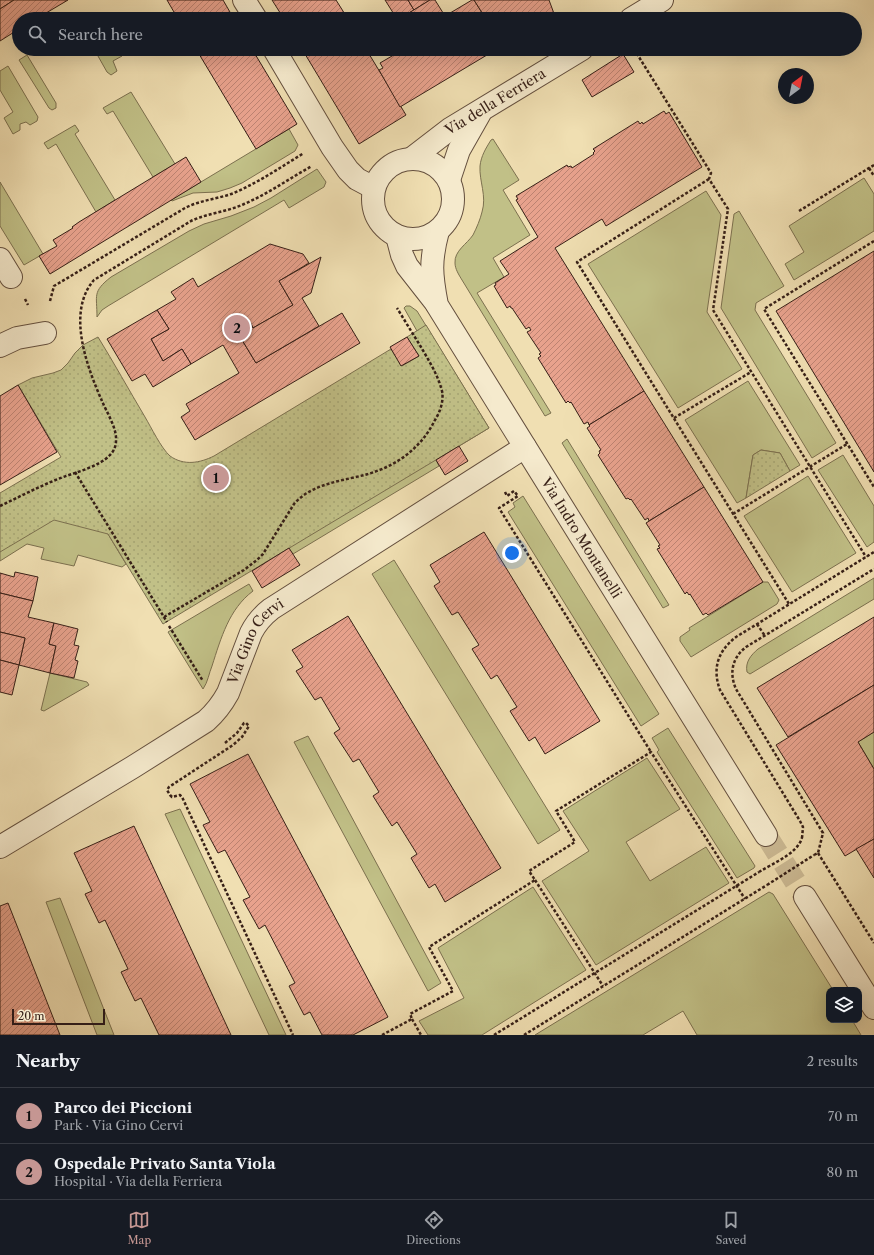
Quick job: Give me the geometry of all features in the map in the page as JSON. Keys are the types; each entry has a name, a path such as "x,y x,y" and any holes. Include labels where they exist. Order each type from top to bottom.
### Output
{"street":[{"path":"244,0 252,12"},
{"path":"642,12 662,0"},
{"path":"278,56 332,147 348,170 357,179 374,188"},
{"name":"Via della Ferriera","path":"411,159 439,136 571,56"},
{"path":"449,180 459,150 482,111"},
{"name":"Via della Ferriera","path":"411,159 423,160 435,165 449,180 453,189 453,208 445,224 429,237 407,240 388,231 376,216 373,207 374,188 379,177 388,167 399,161 411,159"},
{"name":"Via Indro Montanelli","path":"438,231 433,248 431,270 437,305 766,835"},
{"path":"397,236 402,255 407,266 437,305"},
{"path":"0,346 17,338 45,333"},
{"name":"Via Gino Cervi","path":"0,847 133,767 206,721 213,715 224,701 251,633 256,624 270,609 525,448"},
{"path":"805,897 874,1008"}],"path":[{"path":"638,56 711,173 709,179 577,262 789,604"},
{"path":"50,301 54,286 185,208 193,204 221,197 240,190 308,151"},
{"path":"0,506 74,472 97,464 106,459 114,449 116,441 113,425 100,397 86,358 81,335 80,324 82,303 89,286 99,276 191,221 246,203 316,163"},
{"path":"799,211 874,165"},
{"path":"869,168 874,176"},
{"path":"709,179 728,209 713,310 866,557"},
{"path":"874,241 764,309 874,487"},
{"path":"164,617 244,570 257,560 263,554 294,504 304,494 315,488 371,473 386,467 409,454 425,438 441,406 442,392 433,367 397,308"},
{"path":"674,418 751,372"},
{"path":"733,514 847,444"},
{"path":"74,472 205,686"},
{"path":"507,496 514,491 518,496 499,508 651,752 745,899"},
{"path":"494,1035 792,852 801,843 803,827 800,821 720,690 716,676 718,660 729,642 736,637 874,552"},
{"path":"874,569 746,647 737,656 732,671 733,684 823,832 818,853 874,943"},
{"path":"757,624 765,636"},
{"path":"224,744 237,734 244,723 249,726 242,737 234,745 168,787 168,790 172,797 180,795 182,797 294,1035"},
{"path":"603,986 529,871 575,842 556,811 651,752"},
{"path":"524,1035 818,853"},
{"path":"421,1035 410,1014 453,991 429,947 535,880"},
{"path":"382,1035 412,1020"}],"shaded area":[{"path":"28,56 56,103 56,108 52,110 49,108 19,60"},
{"path":"98,56 122,56 113,61 117,71 111,75 107,72"},
{"path":"8,66 38,117 37,121 30,125 26,122 20,124 20,130 13,134 4,118 13,112 0,90 0,71"},
{"path":"131,92 175,164 153,177 113,111 107,114 103,108"},
{"path":"75,125 79,131 75,134 115,200 96,212 56,144 48,149 44,143"},
{"path":"289,129 298,145 295,151 242,183 217,192 193,193 172,201 171,200"},
{"path":"493,139 519,180 503,190 530,235 493,258 504,277 477,293 551,413 545,416 456,270 455,265 457,255 461,248 473,235 481,215 484,200 480,166 483,155"},
{"path":"317,169 326,182 324,187 289,208 284,200 108,306 102,310 97,317 96,299 98,290 111,277 189,231 204,224 254,207"},
{"path":"864,178 874,194 874,231 794,280 785,264 804,252 789,226"},
{"path":"0,182 43,254 24,265 0,226"},
{"path":"706,191 721,215 707,312 742,369 678,408 588,264"},
{"path":"739,211 784,286 756,303 755,310 836,443 812,458 721,308 734,214"},
{"path":"406,306 410,306 417,311 489,428 436,460 439,466 293,554 289,549 252,571 402,465 417,331 404,308"},
{"path":"426,325 489,428 163,624 108,534 54,520 0,552 0,493 61,457 18,385 32,378 61,370 83,345 98,337 163,448 175,459 186,462 198,462 214,456 391,349 402,366 419,356 407,337"},
{"path":"748,381 800,465 790,471 780,453 761,450 753,455 746,498 737,503 685,420"},
{"path":"567,439 669,605 663,608 562,443"},
{"path":"761,450 780,453 790,471 746,498 753,455"},
{"path":"843,455 874,506 874,542 867,547 818,470"},
{"path":"808,476 856,553 792,592 744,516"},
{"path":"78,484 126,564 122,567 78,555 74,566 41,559 44,548 27,544 0,561 0,514"},
{"path":"523,496 659,714 641,726 508,512 515,507 513,503"},
{"path":"394,560 560,830 538,844 372,574"},
{"path":"874,578 874,599 750,674 747,672 749,659 758,649"},
{"path":"763,582 768,582 779,600 777,604 691,657 680,641 680,637 690,630 689,628"},
{"path":"249,584 253,591 238,606 232,615 203,689 168,632"},
{"path":"50,673 87,682 89,685 44,711 41,710"},
{"path":"668,728 755,866 737,878 657,752 659,750 652,738"},
{"path":"874,732 874,769 858,742"},
{"path":"308,736 441,983 428,991 294,742"},
{"path":"647,758 680,809 626,842 650,881 706,847 729,883 596,965 542,881 589,851 563,811"},
{"path":"180,809 286,1035 269,1035 165,814"},
{"path":"533,887 586,970 482,1035 428,1035 419,1021 464,998 438,948"},
{"path":"769,892 773,894 831,987 826,987 826,1023 854,1023 861,1035 697,1035 683,1011 643,1035 535,1035"},
{"path":"60,898 114,1035 97,1035 46,902"}],"building":[{"path":"0,0 14,0 0,9"},
{"path":"14,0 68,0 48,12 12,12 12,33 0,41 0,9"},
{"path":"167,0 223,0 230,12 174,12"},
{"path":"272,0 336,0 344,12 280,12"},
{"path":"385,0 408,0 414,10 411,12 393,12"},
{"path":"408,0 430,0 414,10"},
{"path":"430,0 435,0 442,12 410,12"},
{"path":"474,0 482,12 452,12"},
{"path":"474,0 549,0 553,12 482,12"},
{"path":"200,56 256,56 297,124 256,149"},
{"path":"306,56 370,56 406,115 359,144"},
{"path":"392,56 485,56 400,107 379,70 383,68 380,63"},
{"path":"620,56 624,56 634,72 592,97 582,80"},
{"path":"664,111 666,114 669,112 702,167 606,226 602,219 555,248 644,391 589,425 588,422 584,424 571,402 570,403 568,401 566,403 538,358 541,356 539,354 541,353 527,332 531,330 529,327 526,329 510,306 507,308 494,286 496,285 495,283 509,274 500,261 538,237 516,200 518,199 516,196 567,165 568,167 571,166 572,168 594,154 593,153 595,151 593,149 638,121 640,124 642,122 643,124"},
{"path":"186,157 201,182 50,274 39,256 57,246 53,240 73,228 72,227 79,222"},
{"path":"270,244 303,254 309,263 279,281 293,305 253,328 250,322 236,330 256,363 342,313 360,343 195,440 181,417 190,411 186,404 239,373 223,345 191,364 182,349 163,361 151,339 169,329 157,310 176,299 171,292 193,278 198,287"},
{"path":"874,251 874,472 776,311"},
{"path":"321,257 311,293 302,298 319,326 256,363 236,330 250,322 253,328 293,305 279,281"},
{"path":"157,310 169,329 151,339 163,361 182,349 191,364 153,387 145,374 132,381 107,339"},
{"path":"407,337 419,356 401,366 390,347"},
{"path":"18,385 57,452 0,485 0,396"},
{"path":"644,391 704,487 649,521 648,518 645,520 631,499 626,499 598,455 600,453 599,451 601,450 587,428 590,426 589,425"},
{"path":"459,446 468,461 445,475 436,460"},
{"path":"704,487 763,582 708,615 706,613 703,615 690,594 689,595 687,592 685,594 657,549 660,548 658,546 660,545 646,523"},
{"path":"484,532 600,721 545,754 535,737 529,741 510,711 517,707 497,675 491,679 472,649 479,645 458,612 452,615 434,586 440,582 430,565"},
{"path":"289,548 300,565 262,588 252,571"},
{"path":"15,572 38,577 33,601 0,593 0,573 14,577"},
{"path":"0,593 33,601 28,617 54,623 49,644 56,646 50,673 19,665 25,638 0,632"},
{"path":"348,616 501,868 445,902 435,884 429,888 411,858 417,854 397,822 392,826 373,796 379,792 359,759 353,762 334,733 340,729 321,697 315,700 296,671 303,667 292,650"},
{"path":"874,617 874,685 788,737 757,688"},
{"path":"54,623 78,629 74,645 79,646 75,660 78,661 74,678 50,673 56,646 49,644"},
{"path":"0,632 25,638 19,665 0,660"},
{"path":"0,660 19,665 12,695 0,692"},
{"path":"874,685 874,732 858,742 874,769 874,839 845,856 776,745"},
{"path":"248,754 388,1017 353,1035 322,1035 310,1012 304,1015 289,986 295,983 265,925 259,929 243,900 250,897 225,850 218,853 203,825 210,822 190,784"},
{"path":"134,826 231,1035 159,1035 141,998 135,1001 121,972 128,969 105,920 99,923 85,894 92,891 74,853"},
{"path":"874,839 874,878 856,849"},
{"path":"8,903 60,1035 0,1035 0,906"}],"tunnel":[{"path":"766,835 805,897"}],"place":[{"name":"Ospedale Privato Santa Viola","path":"237,328"},
{"name":"Parco dei Piccioni","path":"216,478"}]}
